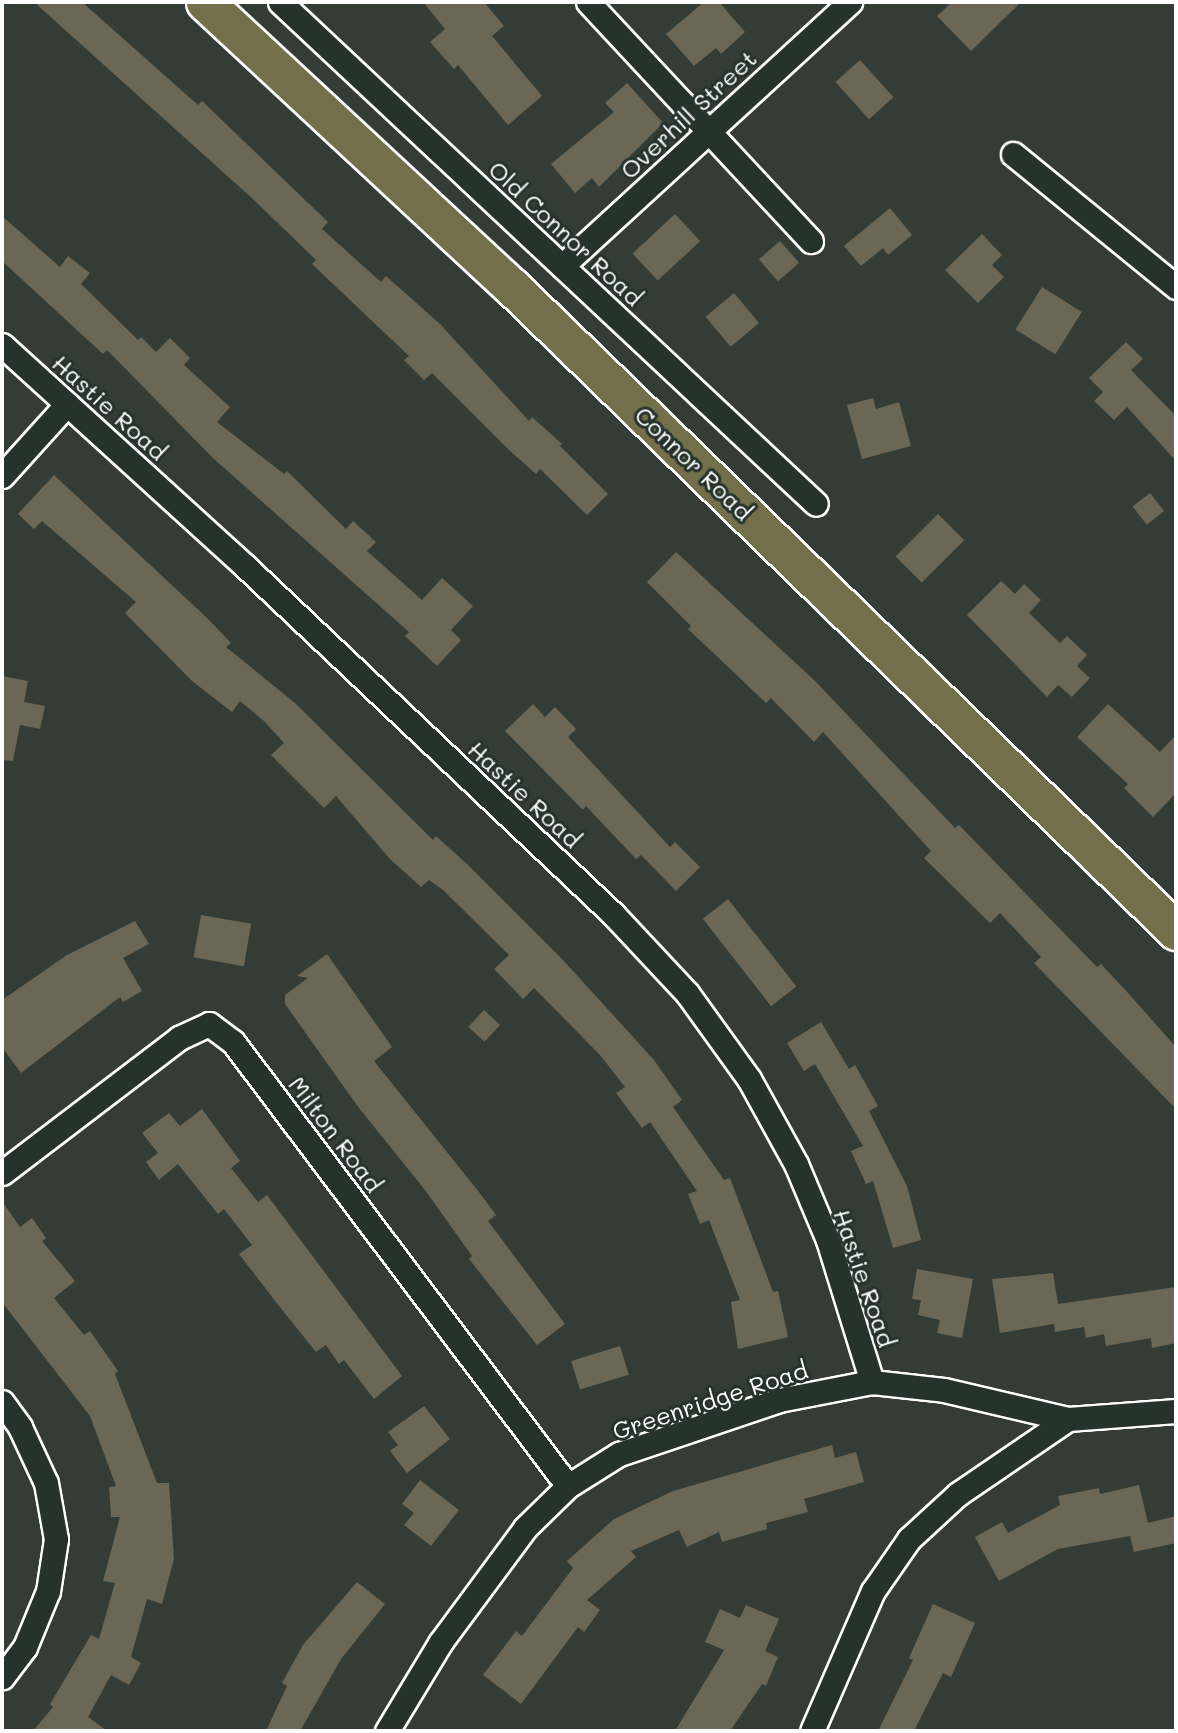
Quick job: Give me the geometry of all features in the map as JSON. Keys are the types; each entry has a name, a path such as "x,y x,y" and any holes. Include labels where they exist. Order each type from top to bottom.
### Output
{"main road":[{"name":"Connor Road","path":"205,2 513,288 1176,931"}],"street":[{"name":"Old Connor Road","path":"280,2 816,504"},
{"path":"588,2 811,242"},
{"name":"Overhill Street","path":"562,266 850,2"},
{"path":"1013,154 1176,287"},
{"name":"Hastie Road","path":"2,345 614,915 688,993 749,1079 796,1164 828,1240 872,1381"},
{"path":"2,475 67,404"},
{"name":"Milton Road","path":"2,1173 179,1038 209,1024 233,1042 568,1486"},
{"name":"Greenridge Road","path":"387,1731 440,1643 525,1528 568,1486 619,1454 779,1400 872,1381 944,1390 1068,1419 1176,1411"},
{"path":"2,1402 20,1427 46,1483 56,1539 48,1591 24,1647 2,1677"},
{"path":"812,1731 873,1591 909,1539 958,1494 1068,1419"}],"building":[{"path":"34,2 82,2 198,105 202,101 328,222 322,229 381,282 386,276 440,324 529,421 532,417 562,444 560,446 608,494 587,515 540,469 536,474 507,448 432,373 424,380 404,360 409,356 312,264 316,260 254,200"},
{"path":"423,2 484,2 504,26 492,36 542,96 508,125 458,65 454,69 430,42 445,29"},
{"path":"704,2 719,2 745,32 721,54 716,48 694,66 666,34"},
{"path":"952,2 1021,2 971,51 937,16"},
{"path":"860,60 893,97 869,119 835,82"},
{"path":"627,83 663,123 599,187 592,178 575,193 551,164 614,112 605,103"},
{"path":"890,208 912,235 888,255 883,248 861,266 844,246"},
{"path":"675,214 700,241 658,281 633,254"},
{"path":"2,216 60,267 68,256 90,273 81,284 138,340 141,337 156,352 170,338 190,358 184,365 230,407 217,422 284,474 287,471 346,529 353,521 376,542 367,551 422,600 442,578 473,606 451,630 461,640 437,666 405,636 409,632 213,458 107,350 103,354 2,261"},
{"path":"982,234 1002,255 992,265 1004,277 978,303 945,270"},
{"path":"780,241 799,263 778,281 759,259"},
{"path":"1042,287 1082,312 1055,354 1016,329"},
{"path":"734,293 759,323 731,347 706,317"},
{"path":"1126,342 1143,359 1131,370 1176,416 1176,461 1127,407 1114,420 1094,401 1103,392 1089,378"},
{"path":"873,398 876,409 899,402 911,446 862,459 847,405"},
{"path":"54,475 206,617 231,643 226,647 295,703 433,840 436,836 467,864 563,960 654,1060 682,1100 673,1107 724,1180 730,1178 773,1292 778,1291 788,1337 738,1349 731,1302 740,1300 709,1220 700,1224 688,1194 697,1191 650,1122 642,1128 616,1093 625,1087 600,1055 534,988 523,999 494,969 509,955 443,890 429,880 421,887 390,859 336,796 324,808 271,755 284,743 264,721 240,701 232,712 192,681 125,613 136,602 42,521 34,529 18,514"},
{"path":"1150,493 1164,511 1147,525 1133,507"},
{"path":"938,514 964,540 922,583 896,556"},
{"path":"676,552 815,681 955,828 959,825 1097,967 1101,964 1128,993 1176,1047 1176,1109 1034,963 1041,957 1000,913 990,923 924,858 931,851 823,732 814,742 771,698 766,703 688,629 691,626 647,582"},
{"path":"1001,581 1015,594 1024,584 1041,600 1029,613 1060,643 1067,636 1087,655 1077,666 1090,678 1072,697 1058,685 1047,697 967,615"},
{"path":"2,676 28,681 24,702 45,706 40,729 20,725 13,761 2,760"},
{"path":"533,704 545,717 555,707 576,729 568,737 670,847 675,842 700,867 676,891 641,855 636,859 586,806 583,810 505,731"},
{"path":"1108,704 1160,752 1176,735 1176,793 1153,817 1124,788 1128,784 1077,737"},
{"path":"728,899 796,986 771,1006 703,919"},
{"path":"201,915 251,924 244,966 194,957"},
{"path":"135,921 149,944 123,958 142,991 123,1002 120,997 21,1073 2,1047 2,1000 67,955"},
{"path":"327,954 392,1047 374,1061 496,1215 488,1221 565,1324 537,1345 469,1259 472,1256 425,1190 359,1108 285,1004 285,995 308,978 297,976"},
{"path":"484,1010 500,1025 484,1042 468,1027"},
{"path":"821,1022 849,1069 855,1065 878,1106 869,1111 907,1186 921,1240 893,1248 873,1181 866,1184 851,1151 863,1146 815,1064 804,1071 787,1043"},
{"path":"202,1109 240,1161 231,1168 258,1202 267,1195 402,1376 374,1399 344,1360 339,1364 326,1345 316,1352 279,1306 239,1254 252,1245 224,1209 218,1214 178,1164 159,1180 146,1162 158,1153 142,1133 169,1113 180,1126"},
{"path":"2,1201 20,1227 32,1218 46,1238 42,1241 75,1281 54,1298 84,1335 90,1331 118,1371 115,1374 157,1483 169,1483 174,1559 162,1604 147,1599 131,1657 141,1663 129,1685 111,1675 88,1717 107,1731 33,1731 53,1707 50,1704 91,1635 99,1639 115,1583 103,1581 120,1517 111,1517 109,1487 116,1486 90,1416 2,1302"},
{"path":"917,1269 973,1279 962,1338 937,1333 940,1320 918,1315 921,1300 912,1299"},
{"path":"1053,1273 1058,1304 1176,1287 1176,1343 1152,1348 1151,1338 1106,1346 1104,1334 1086,1338 1084,1327 1055,1332 1054,1324 1000,1333 992,1279"},
{"path":"620,1346 629,1375 580,1390 571,1361"},
{"path":"424,1406 450,1439 407,1473 390,1451 398,1445 388,1432"},
{"path":"832,1445 835,1458 856,1452 864,1482 804,1499 808,1512 766,1523 767,1529 722,1542 719,1532 687,1547 679,1530 631,1551 636,1557 587,1600 600,1610 584,1632 578,1627 521,1704 483,1675 516,1631 522,1636 573,1568 567,1561 614,1519 673,1491"},
{"path":"420,1480 459,1510 431,1546 404,1525 414,1513 402,1504"},
{"path":"1139,1485 1148,1523 1176,1516 1176,1543 1134,1552 1130,1536 1058,1549 999,1581 975,1537 1002,1522 1008,1533 1060,1505 1058,1496 1099,1488 1100,1494"},
{"path":"357,1582 385,1604 341,1659 300,1731 266,1731 287,1686 282,1683 303,1645"},
{"path":"933,1604 975,1623 951,1677 943,1673 914,1731 878,1731 913,1660 909,1658"},
{"path":"746,1605 779,1619 765,1651 778,1657 766,1686 762,1684 730,1731 675,1731 724,1650 705,1642 720,1609 740,1618"}]}
